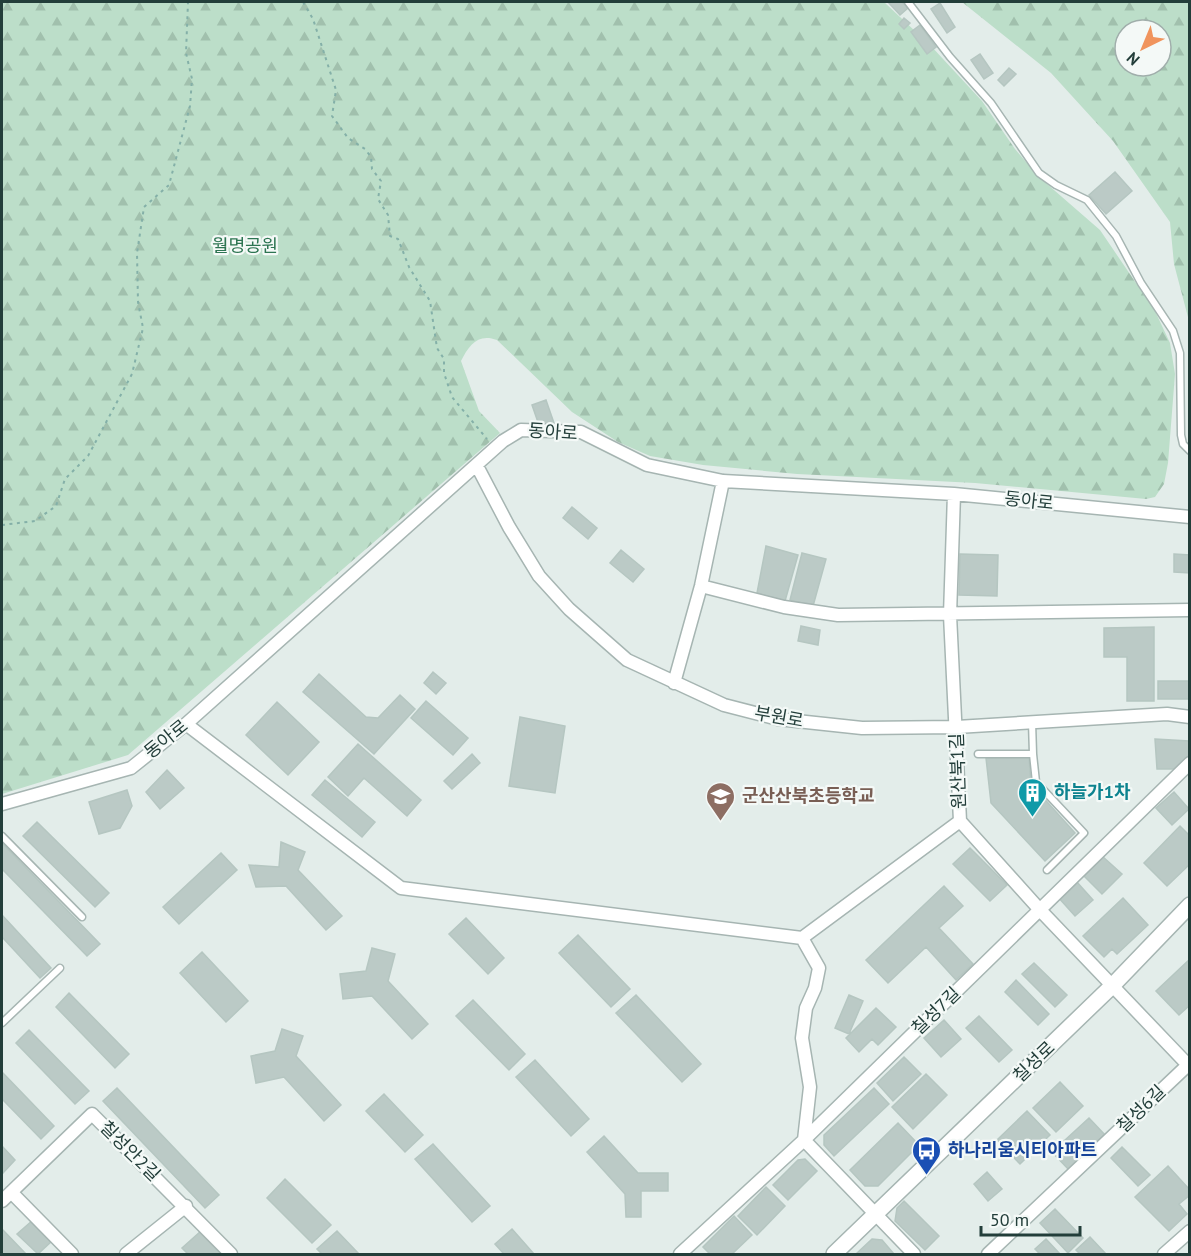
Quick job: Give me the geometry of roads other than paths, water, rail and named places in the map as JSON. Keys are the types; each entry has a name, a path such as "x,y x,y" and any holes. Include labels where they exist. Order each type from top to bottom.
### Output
{"street":[{"name":"동아로","path":"2,804 131,768 186,724 494,450 521,430 581,432 647,465 723,481 954,494 1190,517"},
{"name":"부원로","path":"477,466 509,527 539,576 601,640 627,660 724,705 778,719 861,728 957,727 1167,714 1190,717"},
{"path":"675,682 701,586 723,481"},
{"name":"원산북1길","path":"954,494 951,615 960,821 1040,910 1189,1065"},
{"path":"701,586 783,608 838,615 1190,610"},
{"path":"186,724 401,888 802,938 960,821"},
{"name":"칠성7길","path":"680,1254 804,1140 1190,763"},
{"name":"칠성로","path":"834,1254 1112,986 1190,905"},
{"path":"802,938 819,968 815,988 806,1008 802,1038 810,1088 804,1140 911,1252"},
{"name":"칠성6길","path":"988,1254 1189,1065"},
{"name":"칠성안2길","path":"6,1196 92,1113 231,1254"},
{"path":"6,1196 72,1254"},
{"path":"126,1254 186,1206"},
{"path":"1164,1254 1190,1231"}],"lane":[{"path":"908,2 950,57 992,103 1039,173 1056,185 1087,200 1116,236 1141,283 1173,331 1180,353 1181,435 1183,444 1190,451"},
{"path":"1032,722 1036,782 1084,833 1047,870"},
{"path":"978,754 1033,754"},
{"path":"2,836 82,917"},
{"path":"2,1023 60,968"}],"place":[{"name":"하늘가1차","path":"1033,818"},
{"name":"군산산북초등학교","path":"721,822"},
{"name":"하나리움시티아파트","path":"927,1176"}],"park label":[{"name":"월명공원","path":"245,246"}]}
